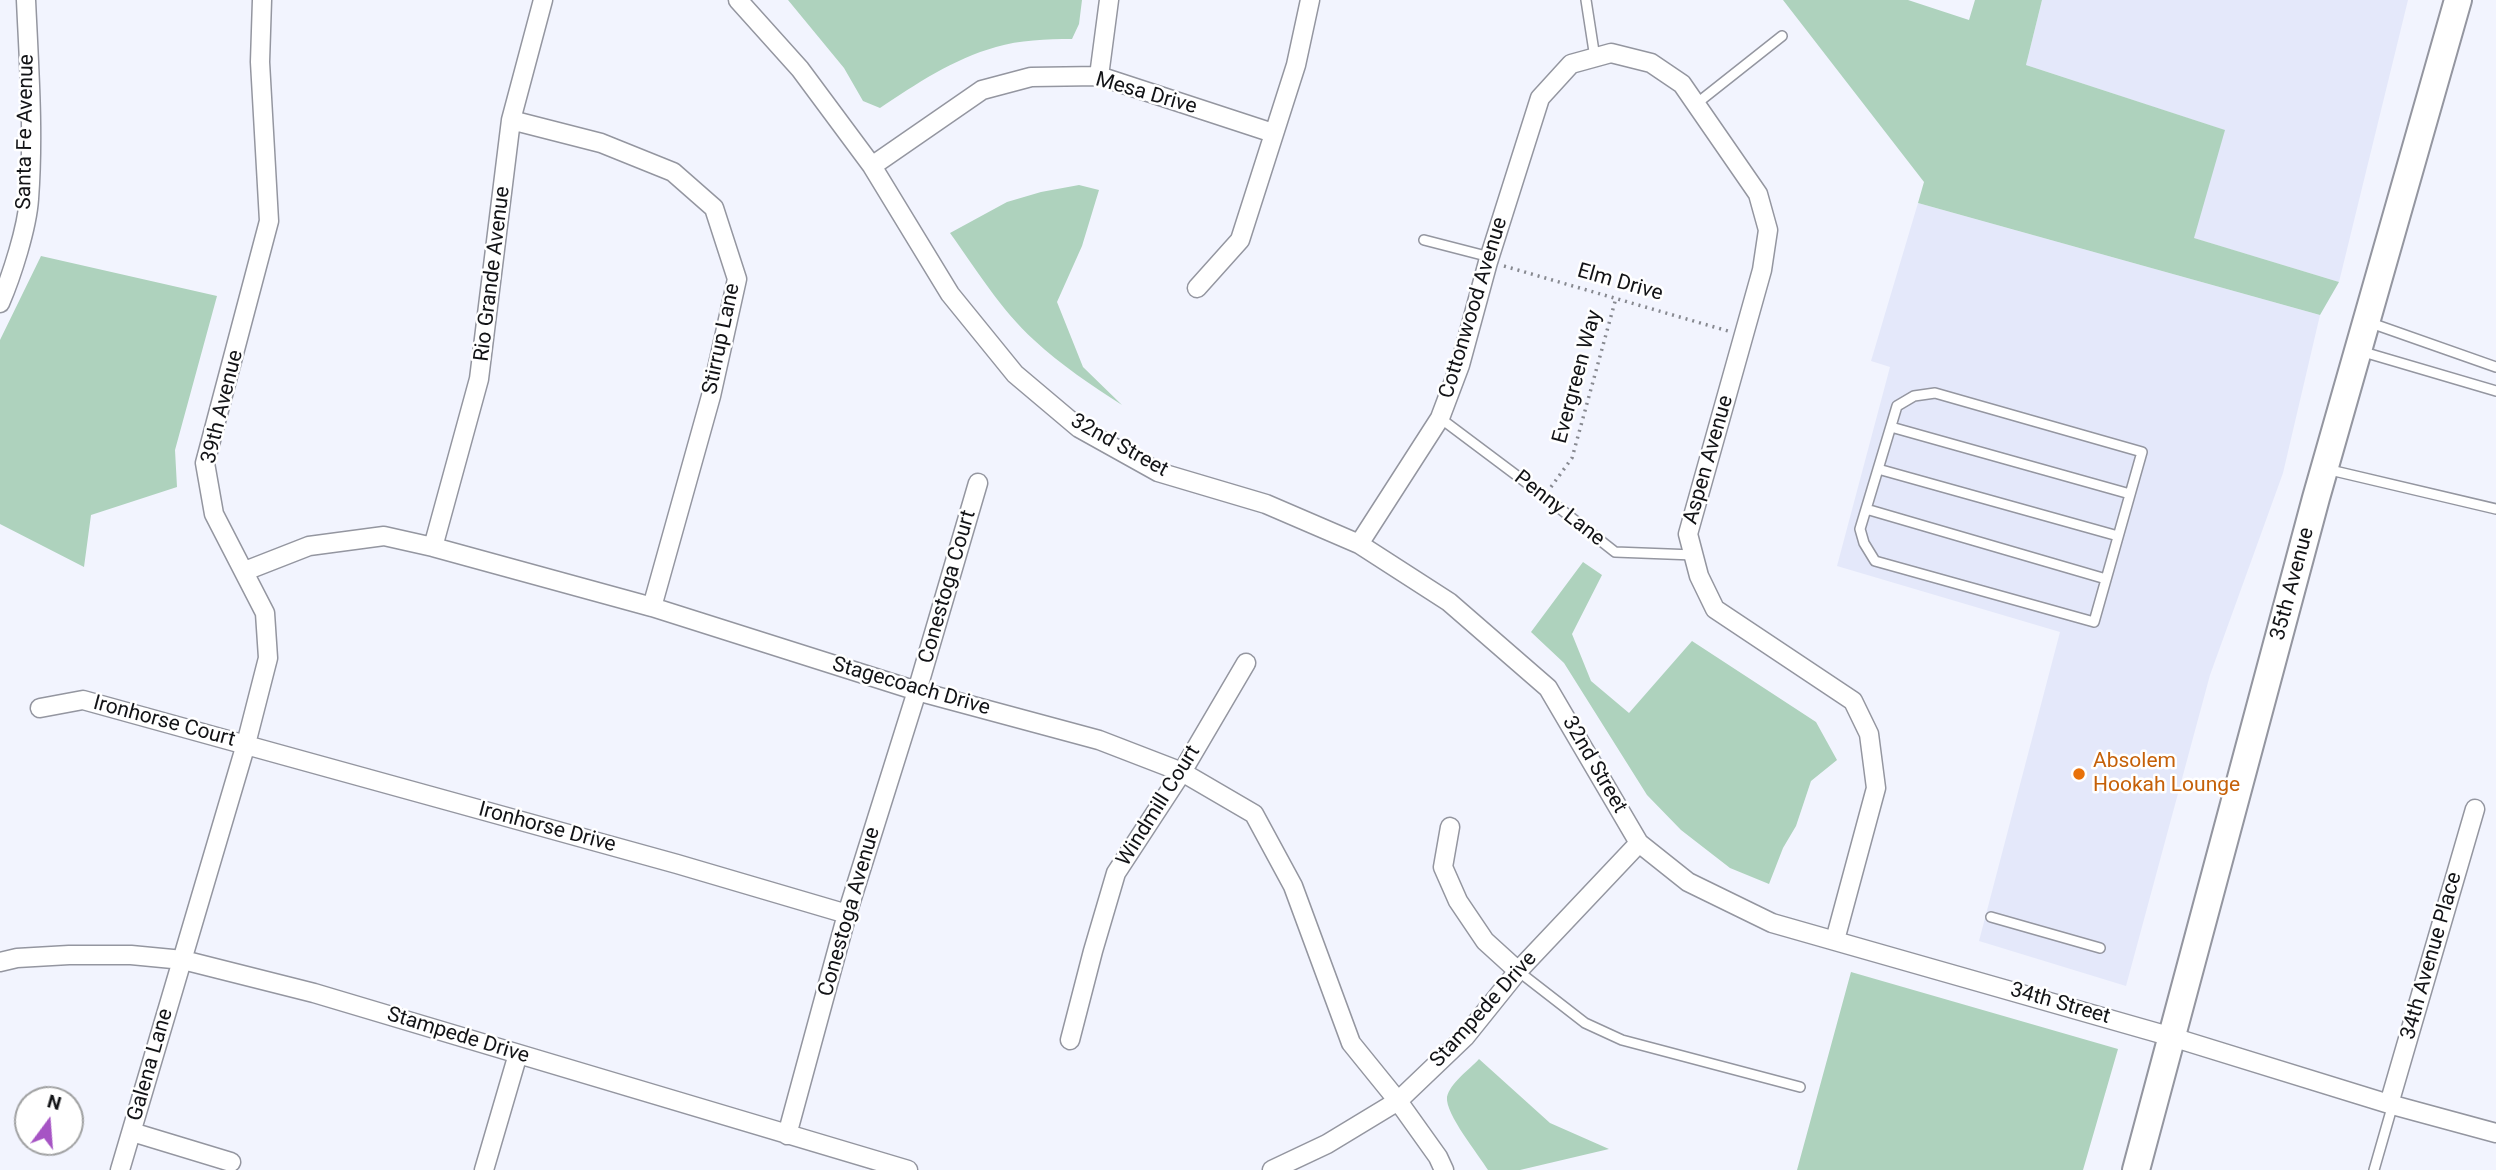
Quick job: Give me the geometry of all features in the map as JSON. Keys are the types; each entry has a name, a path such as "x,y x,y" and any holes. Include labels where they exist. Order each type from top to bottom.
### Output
{"main road":[{"name":"35th Avenue","path":"2136,1170 2324,469 2458,0"}],"street":[{"name":"Santa Fe Avenue","path":"0,303 11,277 29,202 31,102 26,0"},
{"name":"39th Avenue","path":"183,960 246,744 268,658 265,613 214,514 205,463 269,221 260,62 262,0"},
{"name":"Rio Grande Avenue","path":"433,547 479,379 494,275 511,120 543,0"},
{"name":"32nd Street","path":"738,0 800,69 872,166 950,294 1015,373 1079,428 1158,472 1266,504 1359,544 1449,602 1548,688 1639,843"},
{"path":"1099,76 1109,0"},
{"path":"1197,288 1240,240 1296,65 1310,0"},
{"name":"Aspen Avenue","path":"1571,64 1611,53 1651,63 1682,85 1758,194 1768,230 1762,270 1688,534 1699,576 1715,609 1853,701 1869,734 1876,788 1835,940"},
{"name":"Cottonwood Avenue","path":"1359,544 1440,418 1460,365 1489,259 1540,98 1571,64"},
{"name":"Mesa Drive","path":"872,166 982,90 1031,77 1099,76 1273,134"},
{"name":"Stirrup Lane","path":"511,120 601,142 673,172 714,208 737,279 711,396 653,607"},
{"name":"Conestoga Court","path":"917,691 978,483"},
{"name":"Stagecoach Drive","path":"245,571 309,546 384,536 653,607 917,691 1099,740 1182,772 1254,814 1293,886 1351,1043 1398,1101 1438,1157 1444,1170"},
{"name":"Windmill Court","path":"1070,1040 1116,873 1182,772 1247,663"},
{"name":"Conestoga Avenue","path":"787,1135 847,914 917,691"},
{"name":"Ironhorse Court","path":"40,708 83,700 246,744"},
{"name":"Ironhorse Drive","path":"246,744 847,914"},
{"name":"34th Avenue Place","path":"2391,1104 2475,809"},
{"path":"1450,827 1443,867 1458,901 1485,941 1518,971"},
{"name":"34th Street","path":"1639,843 1688,882 1772,923 2496,1133"},
{"name":"Stampede Drive","path":"1272,1170 1327,1144 1398,1101 1465,1037 1518,971 1639,843"},
{"name":"Stampede Drive","path":"0,962 17,958 69,955 131,955 183,960 314,993 908,1170"},
{"name":"Galena Lane","path":"120,1170 183,960"},
{"path":"484,1170 518,1054"},
{"path":"132,1132 231,1161"}],"lane":[{"path":"1586,0 1595,58"},
{"path":"1696,104 1782,36"},
{"path":"1424,240 1489,259"},
{"path":"2366,322 2496,367"},
{"path":"2358,350 2496,391"},
{"path":"1935,393 2142,452 2094,622 1875,561 1864,543 1860,529 1891,427 1897,406 1914,396 1935,393"},
{"name":"Penny Lane","path":"1440,418 1615,552 1694,555"},
{"path":"1891,427 2130,494"},
{"path":"1878,469 2118,536"},
{"path":"2324,469 2496,509"},
{"path":"1866,509 2106,579"},
{"path":"1991,917 2100,948"},
{"path":"1518,971 1585,1023 1622,1040 1800,1087"},
{"path":"2375,1170 2391,1104"}],"path":[{"name":"Elm Drive","path":"1489,259 1744,335"},
{"name":"Evergreen Way","path":"1544,496 1572,458 1616,298"}],"shaded area":[{"path":"2042,0 2408,0 2339,282 2193,238 2224,130 2026,65"},
{"path":"1918,203 2320,315 2283,473 2210,675 2126,986 1979,941 2060,632 1837,566 1890,367 1871,361"}],"green space":[{"path":"788,0 1082,0 1079,24 1072,39 1024,41 980,52 935,73 880,108 863,101 844,68"},
{"path":"1783,0 1908,0 1969,20 1975,0 2042,0 2026,65 2225,130 2194,238 2339,282 2320,315 1918,203 1924,182"},
{"path":"1079,185 1099,190 1082,246 1057,302 1083,367 1122,405 1066,366 1022,328 989,289 950,233 1007,202"},
{"path":"41,256 217,296 175,450 177,487 91,515 84,567 0,524 0,340"},
{"path":"1583,562 1602,575 1572,634 1591,681 1629,713 1692,641 1816,722 1837,760 1811,781 1796,826 1783,848 1769,884 1730,868 1681,830 1647,795 1564,663 1531,632"},
{"path":"1851,972 2118,1049 2083,1170 1797,1170"},
{"path":"1479,1059 1550,1123 1609,1149 1520,1170 1488,1170 1457,1124 1447,1097 1456,1081"}],"place":[{"name":"Absolem Hookah Lounge","path":"2079,774"}]}
